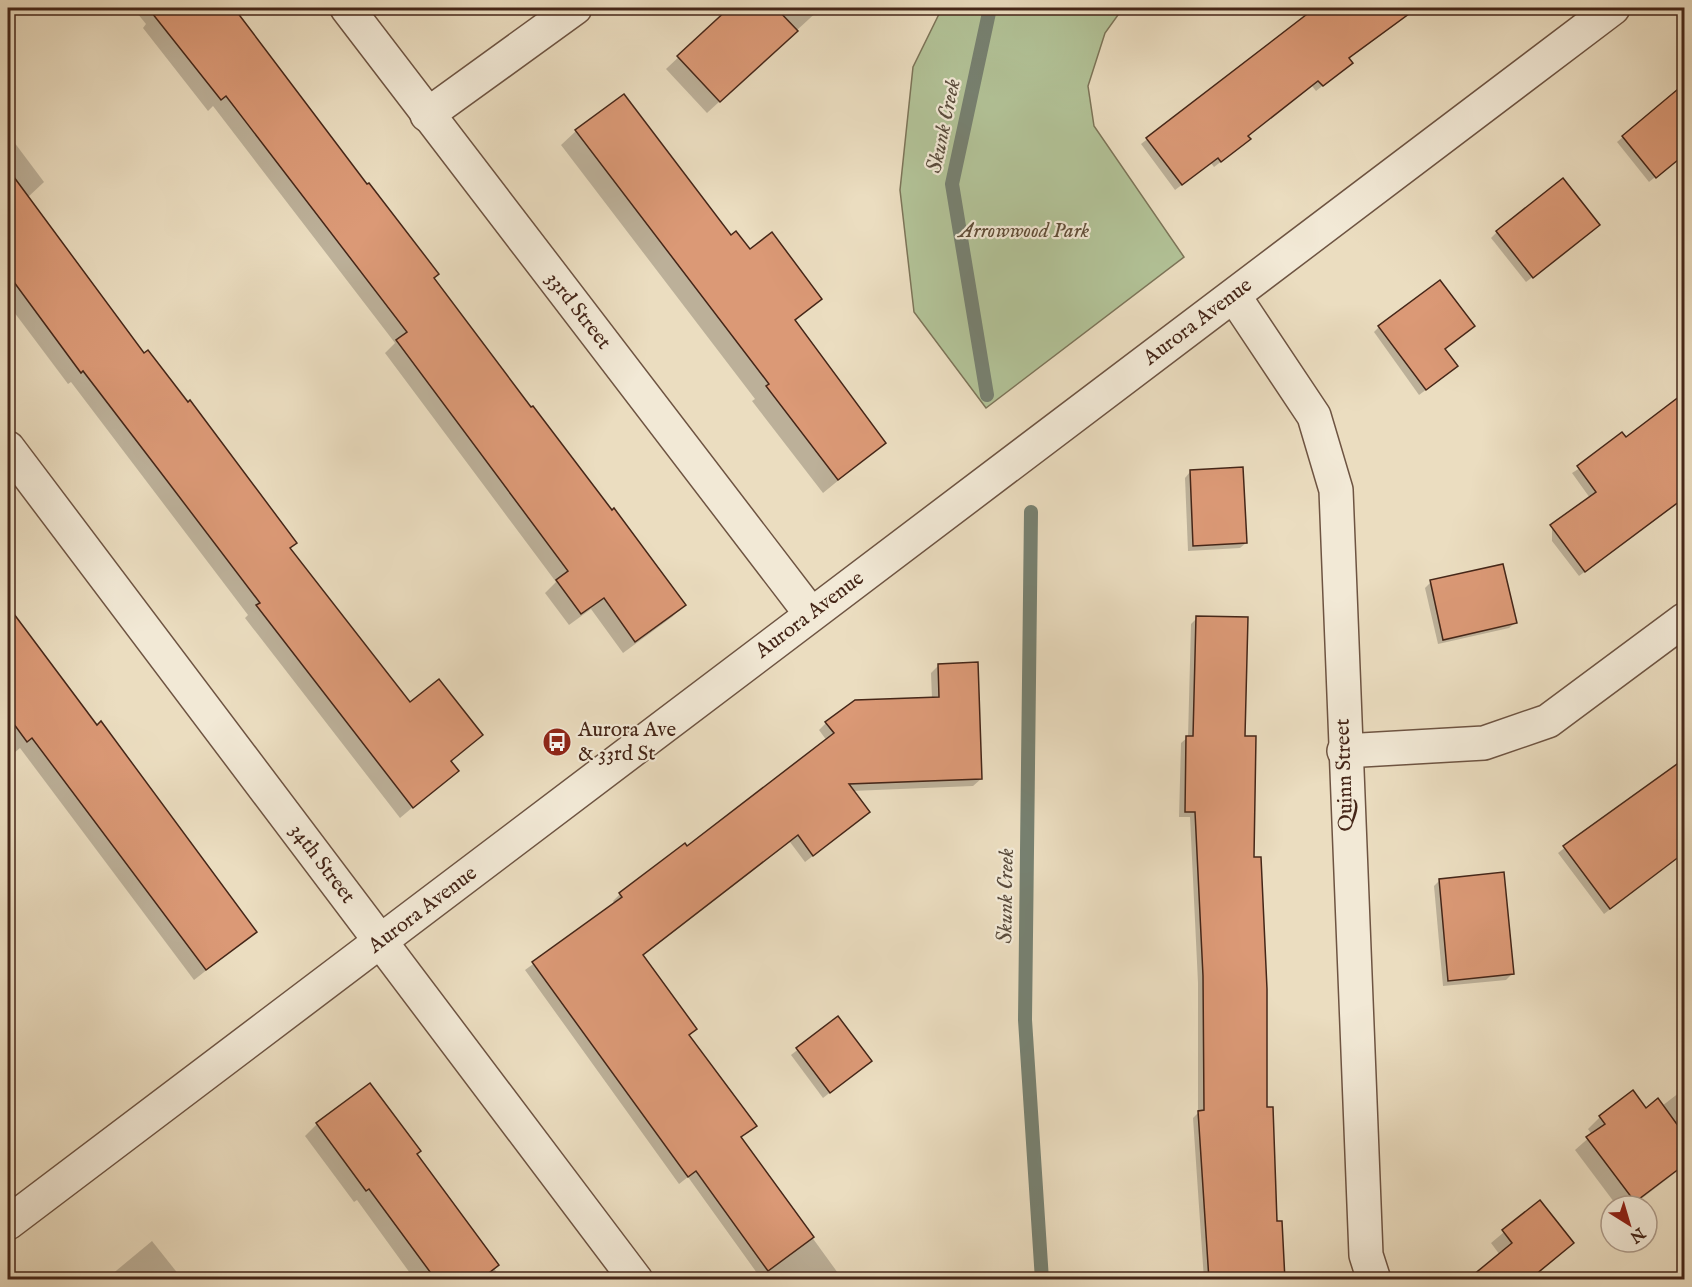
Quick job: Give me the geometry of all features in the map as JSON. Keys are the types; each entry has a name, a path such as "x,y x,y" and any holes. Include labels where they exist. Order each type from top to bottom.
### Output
{"street":[{"name":"33rd Street","path":"347,8 427,116 811,614"},
{"path":"427,116 575,8"},
{"name":"Aurora Avenue","path":"8,1223 1051,431 1234,296 1613,8"},
{"name":"Quinn Street","path":"1234,296 1314,416 1336,490 1344,751 1366,1255 1374,1280"},
{"name":"34th Street","path":"8,448 636,1280"},
{"path":"1344,751 1484,743 1548,721 1684,620"}],"green space":[{"name":"Arrowwood Park","path":"942,8 1123,8 1105,33 1088,86 1094,126 1184,257 986,408 914,312 900,190 913,67"}],"building":[{"path":"148,8 234,8 367,184 369,183 439,274 434,278 531,407 533,406 612,510 614,508 686,605 635,642 604,598 581,614 556,580 568,571 396,340 407,332 226,96 221,100"},
{"path":"729,8 776,8 798,31 720,102 677,56"},
{"path":"1315,8 1417,8 1349,58 1353,63 1323,86 1318,81 1248,136 1251,139 1221,162 1218,158 1182,185 1146,138"},
{"path":"1684,84 1684,155 1656,178 1622,136"},
{"path":"624,94 731,235 736,231 750,249 772,232 822,299 795,320 886,443 838,480 766,386 769,384 575,130"},
{"path":"8,169 144,353 148,350 188,402 190,400 297,543 290,548 410,702 439,679 483,735 451,761 459,771 413,808 256,605 260,603 83,371 81,373 8,274"},
{"path":"1563,178 1600,225 1533,278 1496,231"},
{"path":"1440,280 1475,326 1445,349 1458,366 1426,390 1378,326"},
{"path":"1684,393 1684,498 1585,572 1550,525 1596,492 1577,466 1622,432 1626,437"},
{"path":"1243,467 1247,543 1193,546 1190,470"},
{"path":"1503,564 1517,623 1443,640 1430,580"},
{"path":"8,606 97,725 101,721 257,932 206,970 32,738 27,742 8,716"},
{"path":"1196,616 1248,617 1245,736 1256,736 1254,857 1261,857 1267,989 1267,1107 1273,1107 1277,1221 1282,1221 1285,1280 1209,1280 1198,1111 1204,1110 1203,976 1195,812 1185,812 1186,736 1193,736"},
{"path":"978,662 982,779 849,784 870,812 813,856 798,835 643,955 697,1029 689,1035 757,1126 741,1137 814,1237 768,1271 696,1171 688,1177 532,962 622,897 619,893 685,843 687,846 834,733 825,722 855,700 939,697 938,664"},
{"path":"1684,759 1684,853 1610,909 1563,846"},
{"path":"1504,872 1514,974 1448,981 1439,879"},
{"path":"838,1016 872,1061 830,1093 796,1048"},
{"path":"370,1083 421,1151 417,1154 499,1265 480,1280 436,1280 369,1189 366,1191 316,1123"},
{"path":"1633,1090 1646,1108 1658,1098 1684,1134 1684,1165 1646,1194 1629,1194 1586,1137 1605,1124 1599,1116"},
{"path":"1540,1200 1574,1243 1529,1280 1467,1280 1512,1243 1502,1230"}],"waterway":[{"name":"Skunk Creek","path":"987,395 952,184 990,8"},
{"name":"Skunk Creek","path":"1031,512 1025,1020 1042,1280"}],"place":[{"name":"Aurora Ave & 33rd St","path":"557,742"}]}
